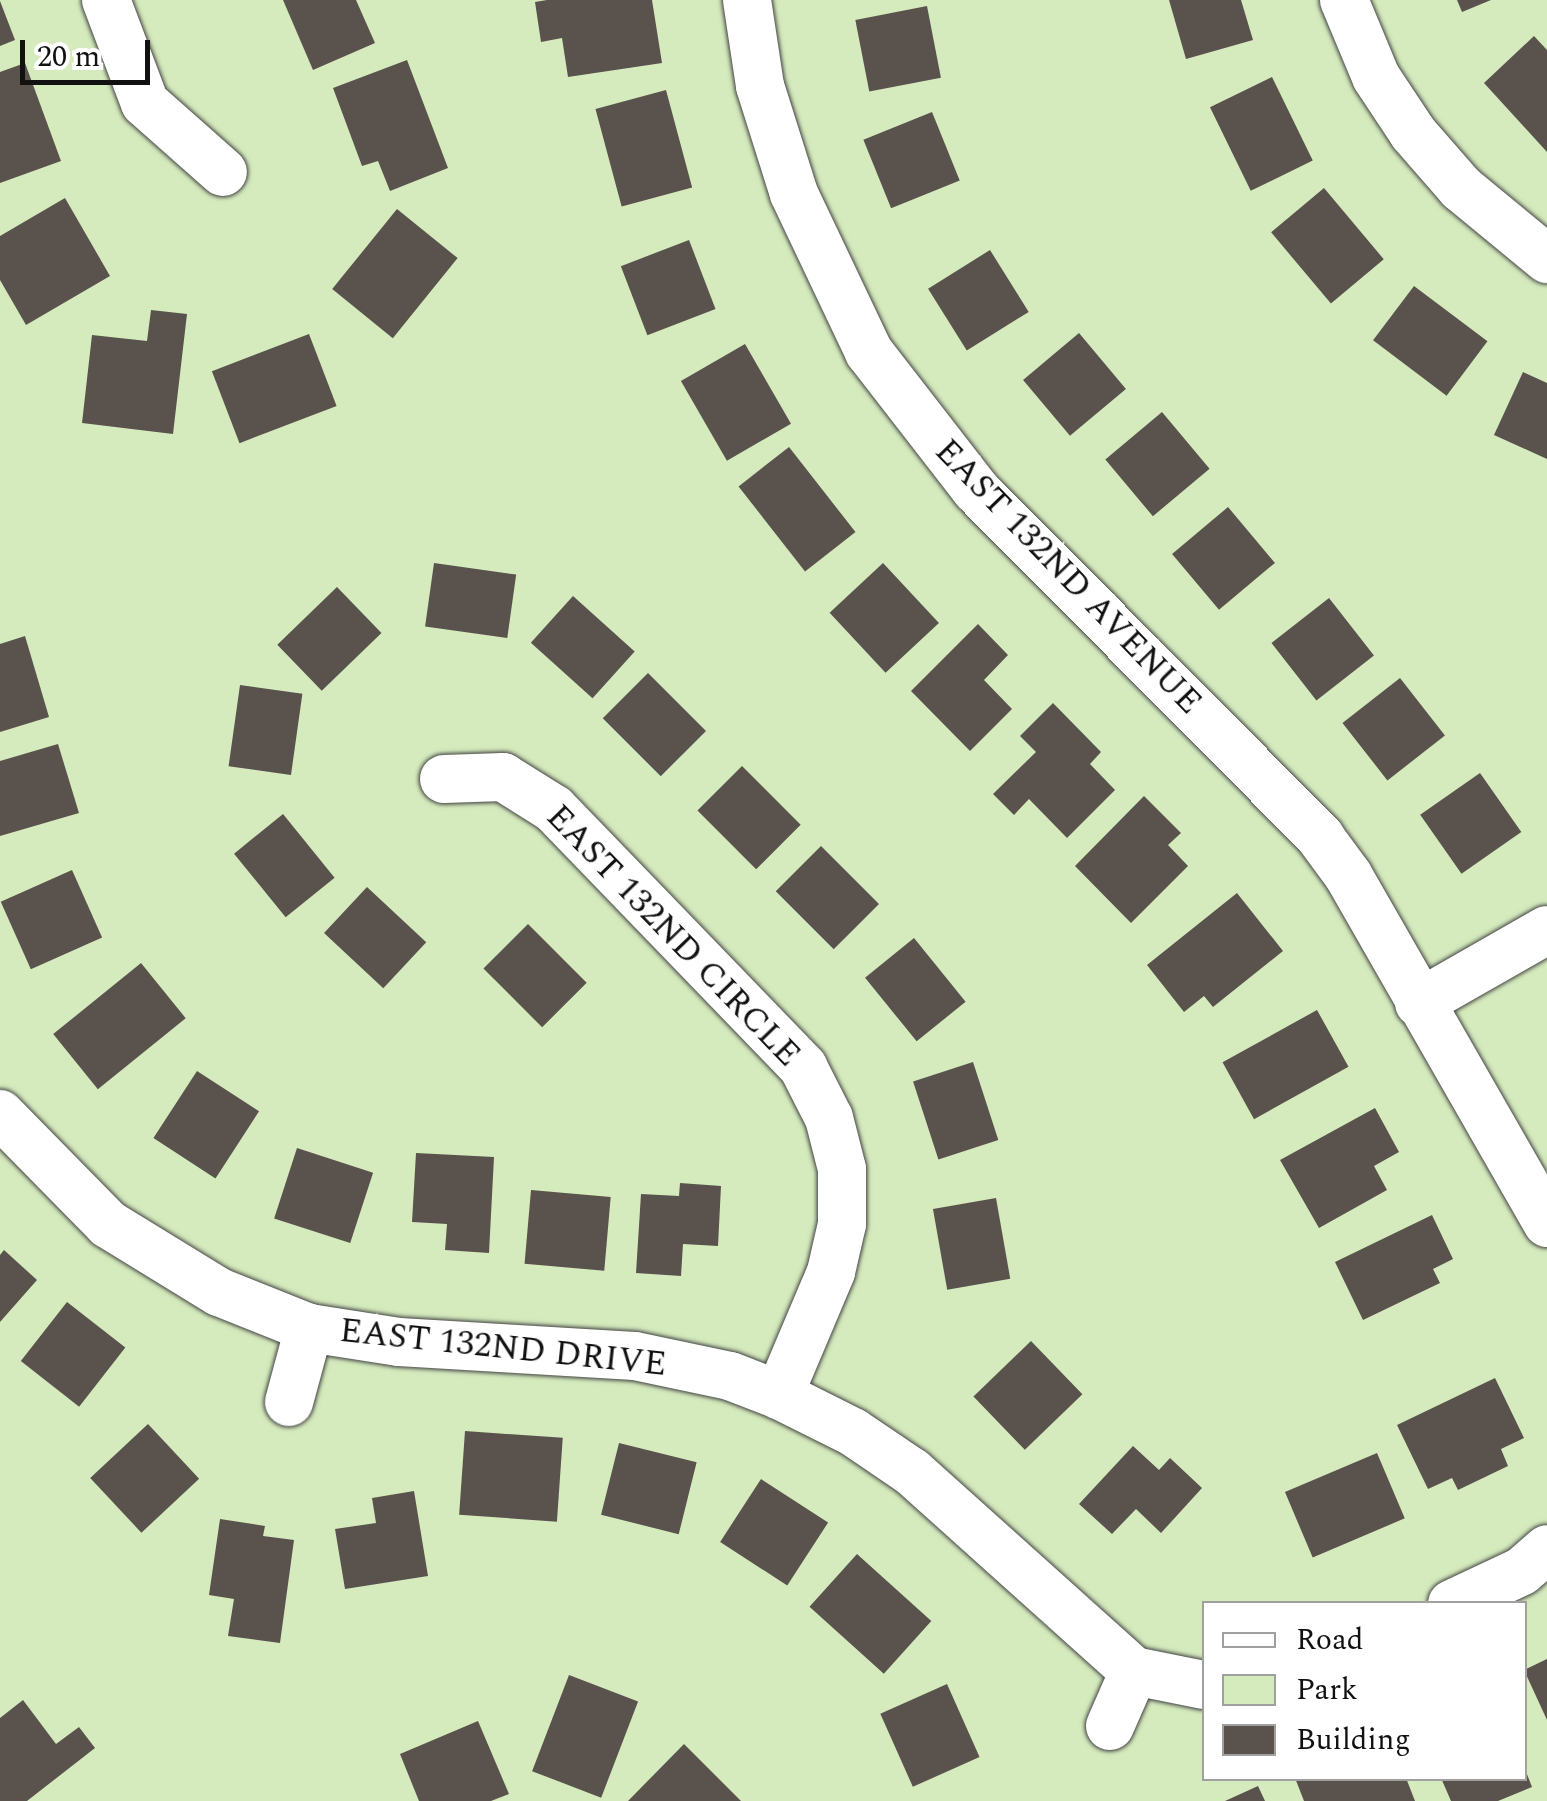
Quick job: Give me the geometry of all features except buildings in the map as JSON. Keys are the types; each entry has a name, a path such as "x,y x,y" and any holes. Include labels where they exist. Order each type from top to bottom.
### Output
{"street":[{"path":"106,0 145,104 223,172"},
{"name":"EAST 132ND AVENUE","path":"747,0 760,86 794,194 869,352 976,490 1320,838 1348,874 1419,1003"},
{"path":"1344,0 1376,77 1413,134 1462,188 1547,259"},
{"name":"EAST 132ND CIRCLE","path":"444,780 502,778 554,809 804,1066 829,1118 842,1169 842,1224 831,1272 779,1394"},
{"path":"1547,930 1419,1003 1547,1223"},
{"name":"EAST 132ND DRIVE","path":"0,1114 108,1224 219,1292 309,1328 399,1342 635,1356 730,1376 779,1394 854,1432 912,1472 1134,1671"},
{"name":"EAST 132ND DRIVE","path":"289,1402 309,1328"},
{"path":"1458,1601 1522,1571 1547,1548"},
{"path":"1110,1726 1134,1671 1202,1684"}],"green space":[{"path":"0,0 1547,0 1547,1801 0,1801"}]}
